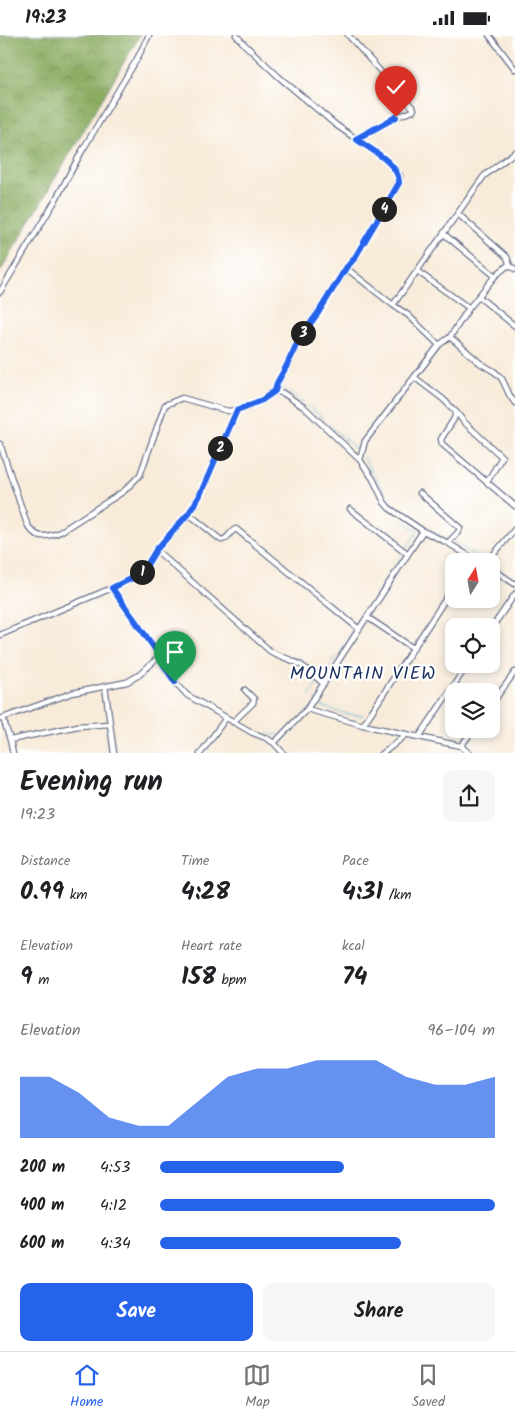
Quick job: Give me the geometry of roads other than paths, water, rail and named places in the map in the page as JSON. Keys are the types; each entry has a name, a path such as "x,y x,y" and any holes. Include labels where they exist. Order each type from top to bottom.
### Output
{"street":[{"path":"0,292 55,201 149,35"},
{"path":"0,444 27,524 30,530 37,535 44,537 60,532 100,507 124,491 140,475 165,405 182,398 228,411 237,410 262,400 275,391 277,383 299,339 354,259 399,183 400,176 395,169 378,154 336,125 279,77 236,35"},
{"path":"348,35 414,109 356,139"},
{"path":"498,35 490,37 515,69"},
{"path":"393,305 484,176 515,152"},
{"path":"458,214 507,257 510,266 515,269"},
{"path":"444,234 495,276"},
{"path":"360,460 366,441 414,377 439,345 450,337 469,308 495,276 507,266 510,266"},
{"path":"346,268 408,315 439,345"},
{"path":"417,271 469,308"},
{"path":"479,297 515,326"},
{"path":"450,337 502,379 515,403"},
{"path":"414,377 443,399 464,422 502,457 487,482"},
{"path":"275,391 283,393 305,408 360,460 389,508 423,531 448,543 462,553"},
{"path":"0,635 112,588 142,573 156,550 189,513 199,497 237,410"},
{"path":"456,413 441,439 442,444 515,506"},
{"path":"420,493 460,528 448,543"},
{"path":"350,509 408,554"},
{"path":"189,513 221,540 224,540 236,529 359,629"},
{"path":"495,553 515,529"},
{"path":"274,743 307,709 423,531"},
{"path":"156,550 270,651 302,665 324,684"},
{"path":"500,574 515,584"},
{"path":"112,588 160,656 168,671 187,695 253,733 266,737 284,753"},
{"path":"499,618 515,594"},
{"path":"362,725 445,600"},
{"path":"367,617 414,648"},
{"path":"14,753 1,719 72,693 127,682 139,675 160,656"},
{"path":"500,693 515,672"},
{"path":"419,737 462,673"},
{"path":"105,686 114,753"},
{"path":"233,722 254,703 254,699 245,690"},
{"path":"307,709 362,725 461,746 470,753"},
{"path":"200,753 226,718"},
{"path":"10,740 78,726 110,724"},
{"path":"382,753 407,734"},
{"path":"461,746 467,738"}],"waterway":[{"path":"284,389 303,402"},
{"path":"280,395 300,410"},
{"path":"308,406 323,418"},
{"path":"327,423 358,451"},
{"path":"363,457 394,508 422,527"},
{"path":"401,520 418,531 405,550"},
{"path":"429,530 448,539"},
{"path":"426,535 459,553"},
{"path":"453,542 471,553"},
{"path":"386,580 399,559"},
{"path":"500,571 515,581"},
{"path":"500,577 504,579"},
{"path":"357,624 383,583"},
{"path":"348,640 353,629"},
{"path":"339,653 346,643"},
{"path":"332,664 336,657"},
{"path":"322,677 330,666"},
{"path":"309,695 318,682"},
{"path":"316,700 322,706 331,709 348,714 363,715"},
{"path":"390,726 409,732"},
{"path":"413,733 419,733"},
{"path":"273,735 278,734"},
{"path":"424,735 429,736"},
{"path":"431,737 438,739"},
{"path":"281,739 279,742 286,750"}],"district":[{"name":"MOUNTAIN VIEW","path":"363,673"}]}
